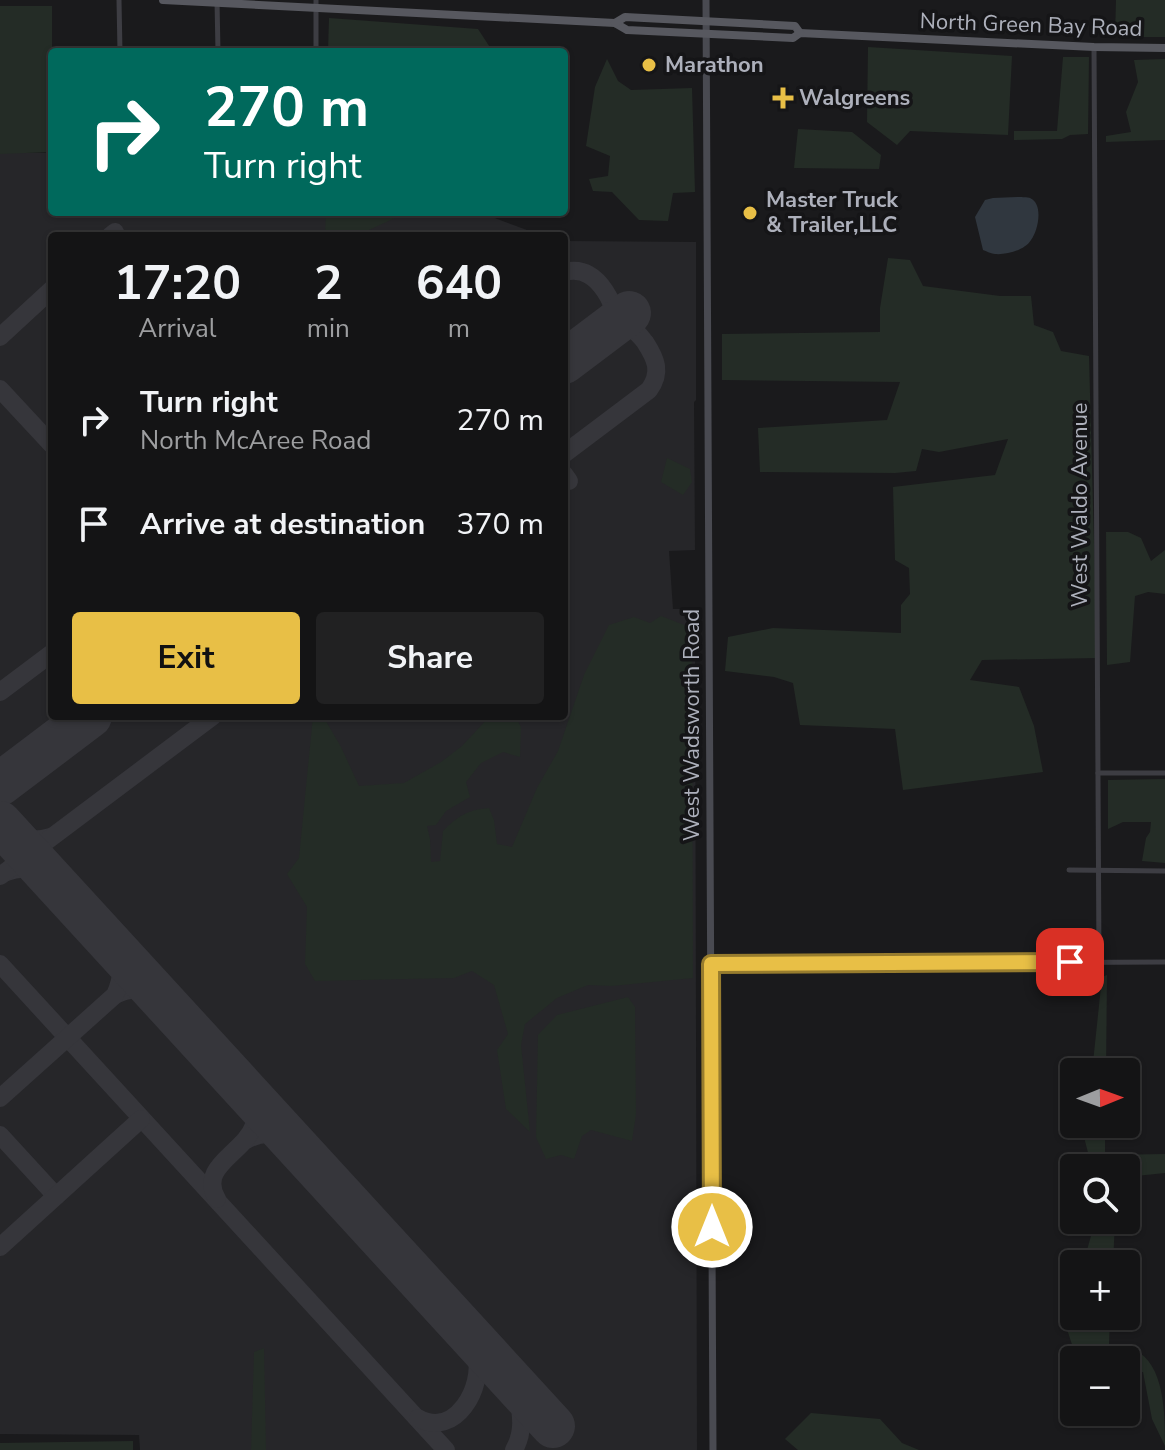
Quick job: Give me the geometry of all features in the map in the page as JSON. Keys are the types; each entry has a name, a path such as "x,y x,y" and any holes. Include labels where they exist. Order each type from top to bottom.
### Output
{"main road":[{"name":"North Green Bay Road","path":"163,0 316,4 615,23 627,30 706,34 793,38 800,33 1165,48"},
{"name":"West Wadsworth Road","path":"706,0 713,1450"},
{"name":"North Green Bay Road","path":"615,23 625,17 706,21 795,26 800,33"}],"street":[{"path":"119,0 120,48"},
{"path":"217,2 218,48"},
{"path":"316,4 316,48"},
{"name":"West Waldo Avenue","path":"1094,47 1099,962"},
{"path":"1098,773 1165,773"},
{"path":"1069,870 1165,871"},
{"path":"711,964 1165,962"}],"shaded area":[{"path":"1116,0 1165,0 1165,37 1115,37"},
{"path":"0,6 52,6 52,48 48,48 48,152 0,154"},
{"path":"329,18 478,29 490,48 328,48"},
{"path":"868,47 1012,56 1008,135 910,131 897,145 867,122"},
{"path":"1063,57 1089,57 1088,134 1070,135 1062,139 1014,140 1014,131 1057,131"},
{"path":"607,59 618,81 631,90 692,88 695,192 673,193 668,221 639,220 612,192 593,191 589,179 608,176 610,156 586,146 595,87"},
{"path":"1165,59 1165,140 1106,142 1106,136 1131,132 1126,112 1138,82 1134,60"},
{"path":"798,129 852,132 881,155 879,169 794,168"},
{"path":"0,153 48,153 48,216 489,216 532,232 48,232 48,720 568,720 568,241 696,242 695,550 669,551 673,609 695,609 697,1450 140,1450 139,1435 0,1434"},
{"path":"1030,198 1037,206 1036,230 1031,240 1025,247 1010,253 995,254 983,250 975,217 985,200"},
{"path":"326,216 399,216 365,232 325,232"},
{"path":"888,258 910,260 923,286 1000,296 1031,296 1034,325 1053,332 1061,351 1089,356 1097,658 982,660 970,680 1019,687 1034,726 1043,772 903,790 895,729 800,725 793,683 774,677 725,671 728,637 773,628 901,633 901,605 910,594 909,568 895,560 893,487 995,475 1008,439 939,452 922,449 916,471 760,472 758,428 887,420 900,382 722,380 722,334 880,332 880,308"},
{"path":"667,458 690,469 692,482 683,495 661,482"},
{"path":"1106,532 1128,532 1141,538 1151,561 1165,550 1165,594 1148,592 1135,596 1130,662 1107,665"},
{"path":"661,616 692,628 693,978 612,986 588,985 557,998 525,1024 521,1045 530,1132 506,1109 497,1050 508,1034 494,985 472,971 454,978 315,981 305,964 307,907 287,874 299,858 313,720 325,720 359,786 404,783 462,746 486,720 517,720 521,727 520,757 503,752 481,763 466,782 470,797 446,811 436,825 427,826 431,862 440,861 443,831 453,821 475,810 489,808 497,844 512,847 537,788 558,751 584,675 609,625 634,617 650,623"},
{"path":"1165,779 1165,863 1142,861 1151,822 1123,822 1108,829 1108,780"},
{"path":"1107,975 1106,1058 1093,1058 1102,977"},
{"path":"628,997 635,1007 636,1114 632,1141 591,1130 582,1136 574,1159 561,1155 546,1159 536,1137 538,1035 557,1015"},
{"path":"1085,1138 1105,1138 1105,1154 1088,1154"},
{"path":"1140,1154 1165,1154 1165,1173 1140,1176"},
{"path":"1092,1234 1114,1234 1114,1250 1087,1250"},
{"path":"1067,1330 1110,1330 1109,1345 1114,1346 1072,1346"},
{"path":"264,1348 266,1450 251,1450 254,1352"},
{"path":"1140,1354 1152,1366 1161,1391 1165,1446 1152,1419 1143,1372 1140,1373"},
{"path":"811,1413 880,1419 902,1443 919,1450 798,1450 785,1439"},
{"path":"133,1441 133,1450 0,1450 0,1443"}],"taxiway":[{"path":"568,272 586,273 605,291 613,312 606,330"},
{"path":"0,337 48,293"},
{"path":"568,451 649,390 655,377 656,366 652,354 636,332 622,326 606,330"},
{"path":"0,389 48,441"},
{"path":"0,692 48,656"},
{"path":"0,876 208,720"},
{"path":"4,828 26,838 37,840 50,837"},
{"path":"7,872 30,870 52,880"},
{"path":"0,1098 115,995 121,976 120,961 101,933"},
{"path":"0,964 446,1450"},
{"path":"115,995 142,990 166,1004"},
{"path":"217,1199 212,1184 216,1171 248,1136 255,1123 254,1107 243,1087"},
{"path":"0,1247 141,1119"},
{"path":"246,1140 270,1134 294,1143"},
{"path":"0,1135 56,1196"},
{"path":"418,1418 431,1423 444,1422 455,1416 471,1394 478,1367 472,1343 461,1326"},
{"path":"514,1450 521,1427 517,1387"}],"runway":[{"path":"568,359 629,313"},
{"path":"0,784 85,720"},
{"path":"0,823 553,1426"}],"place":[{"name":"Marathon","path":"649,65"},
{"name":"Walgreens","path":"783,98"},
{"name":"Master Truck & Trailer,LLC","path":"750,213"}],"route":[{"path":"712,1227 711,964 1070,962"}]}
